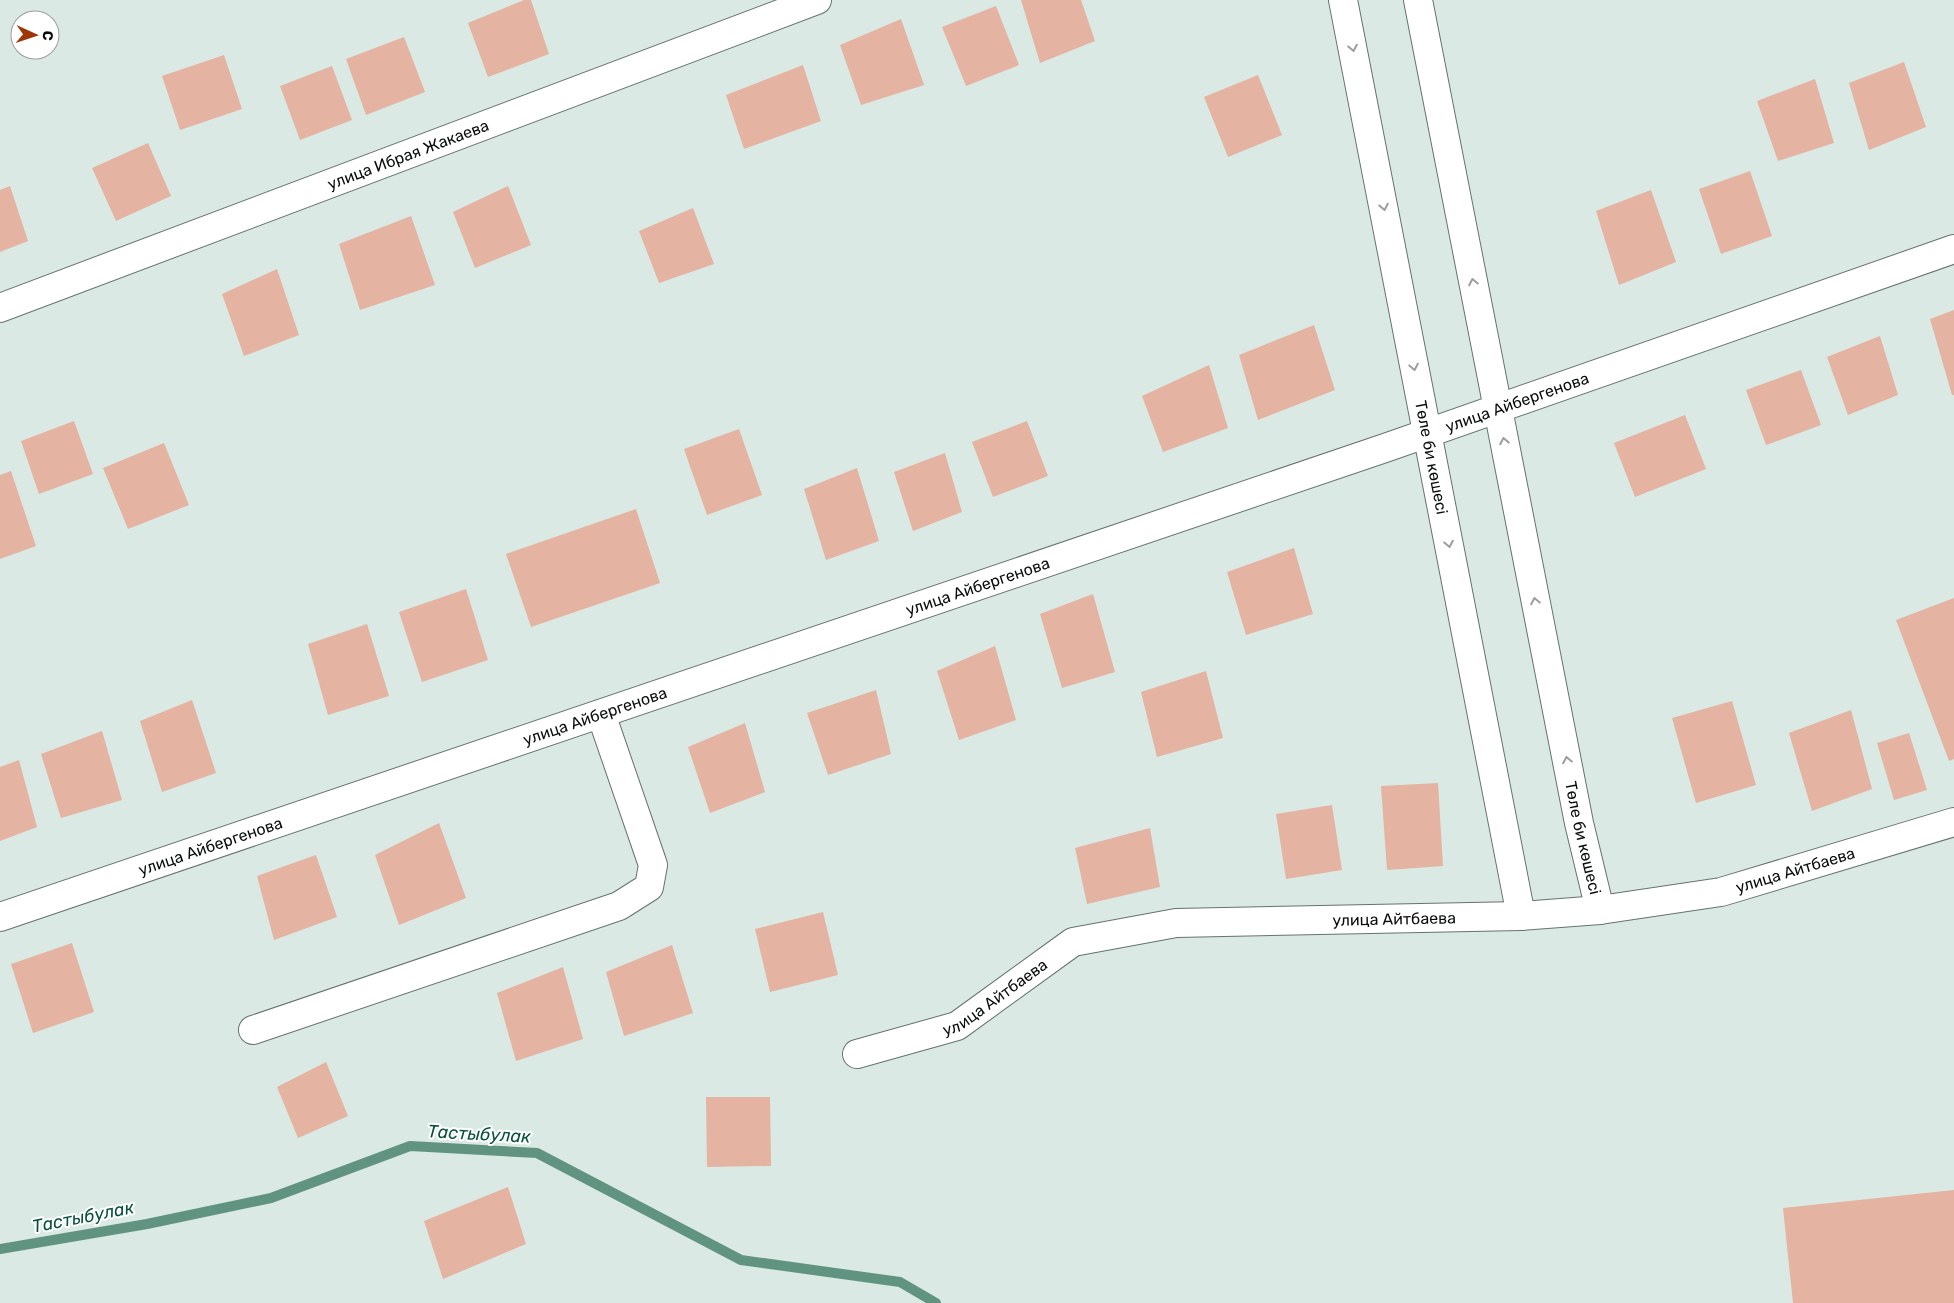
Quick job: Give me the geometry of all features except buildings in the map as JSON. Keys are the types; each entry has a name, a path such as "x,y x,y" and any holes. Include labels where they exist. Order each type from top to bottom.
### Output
{"street":[{"name":"улица Ибрая Жакаева","path":"0,308 817,0"},
{"name":"Төле би көшесі","path":"1343,0 1521,916"},
{"name":"Төле би көшесі","path":"1418,0 1579,823 1600,910"},
{"name":"улица Айбергенова","path":"0,917 1498,409 1954,249"},
{"path":"252,1030 619,906 649,887 653,865 601,714"},
{"name":"улица Айтбаева","path":"856,1054 957,1026 1073,942 1176,923 1521,916 1600,910 1721,892 1954,822"}],"waterway":[{"name":"Тастыбулак","path":"0,1249 147,1224 271,1198 410,1146 537,1153 741,1260 900,1282 936,1303"}]}
